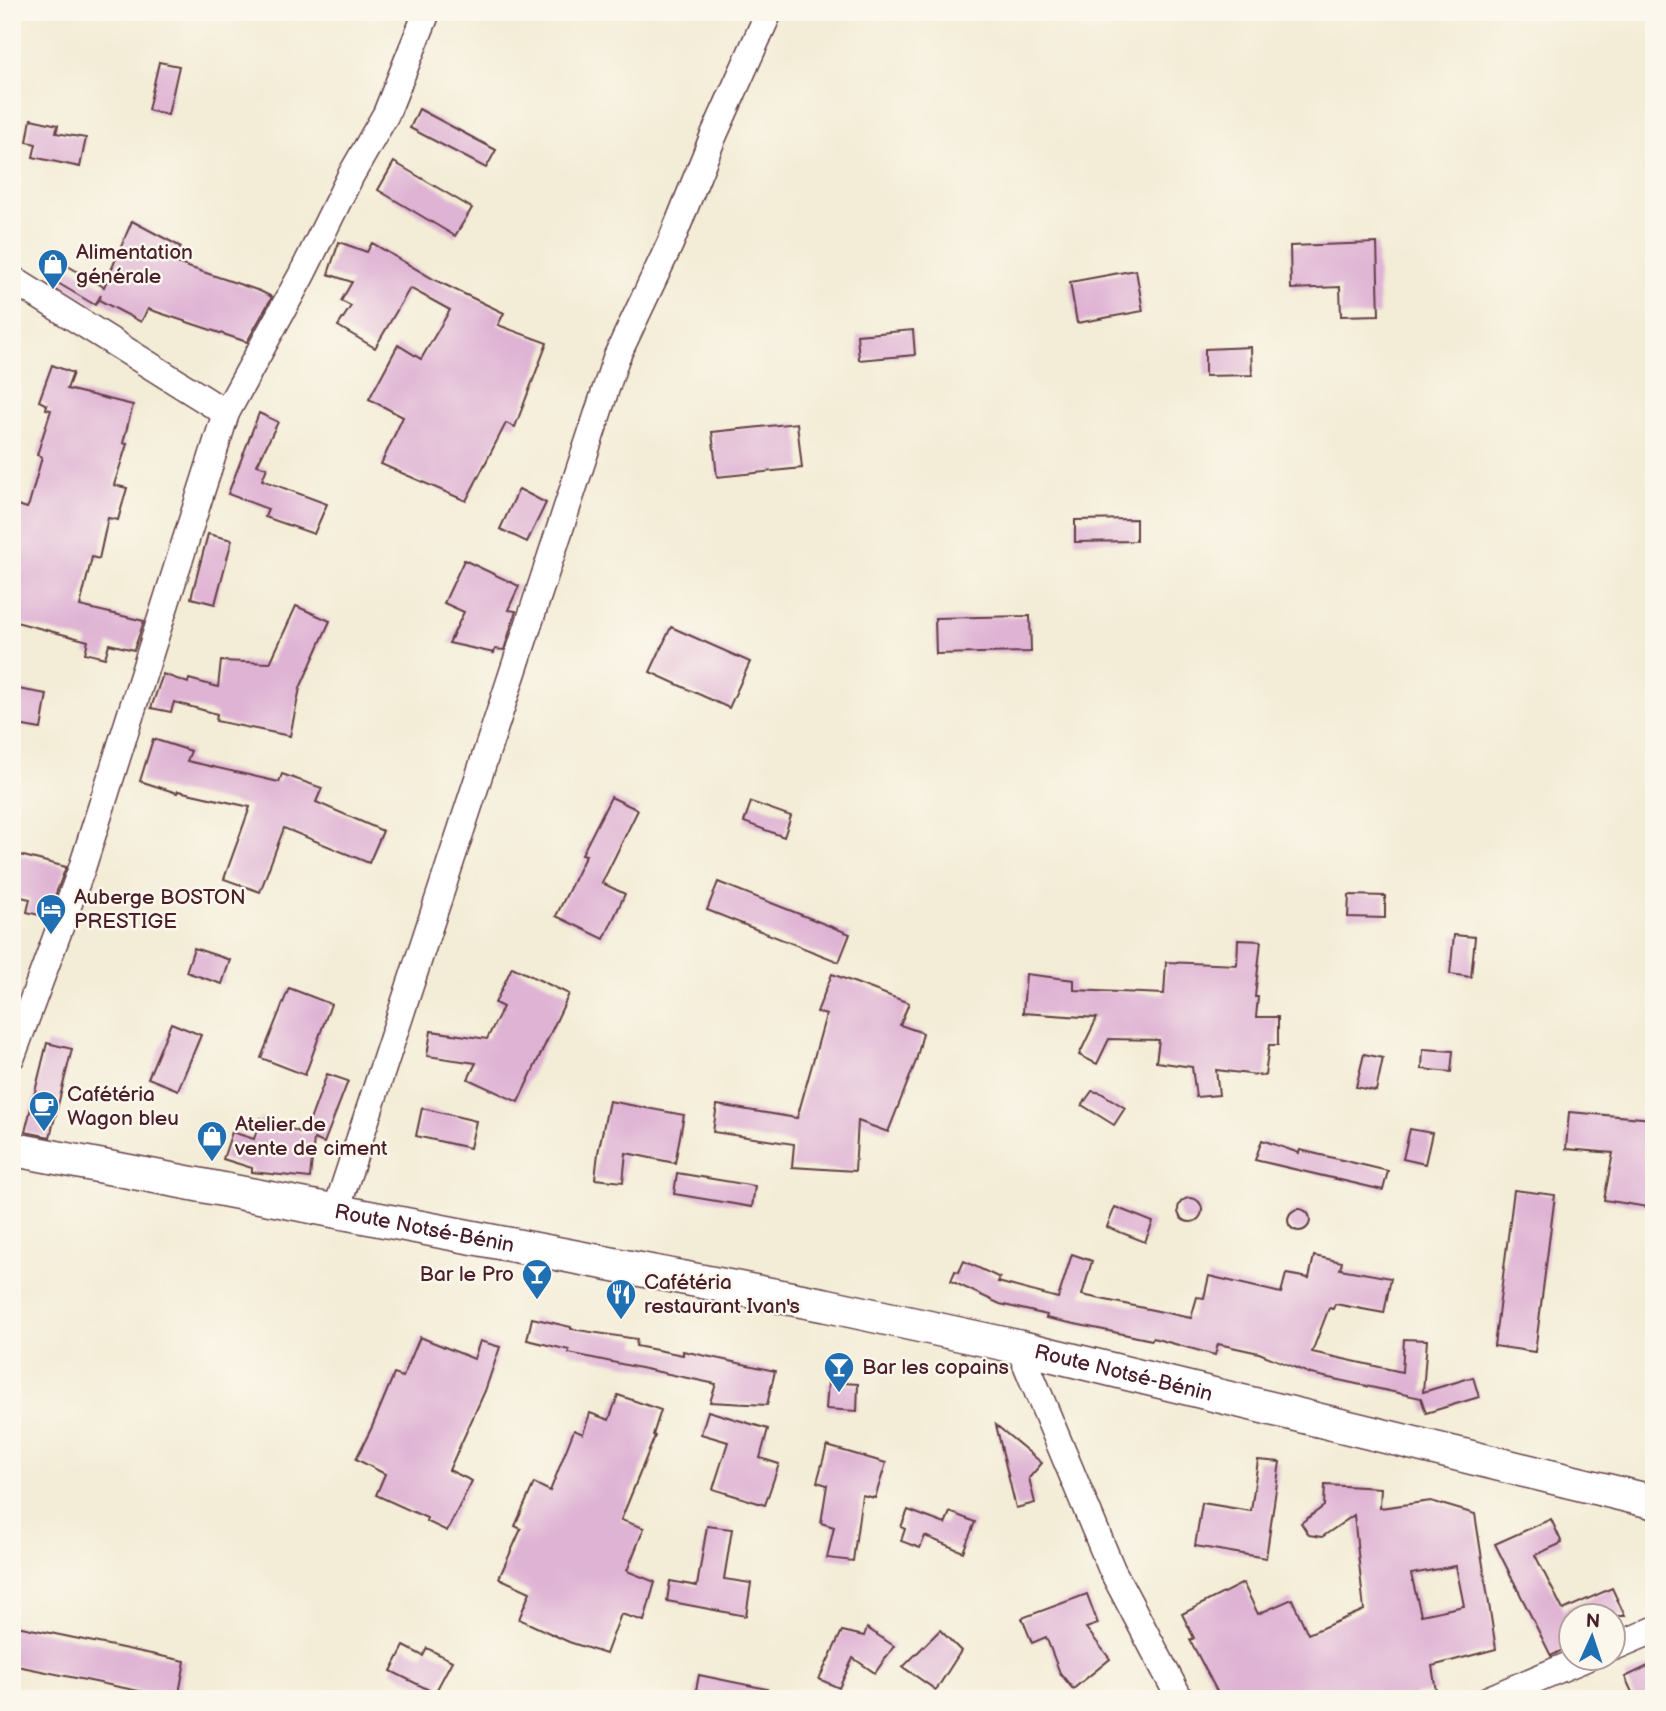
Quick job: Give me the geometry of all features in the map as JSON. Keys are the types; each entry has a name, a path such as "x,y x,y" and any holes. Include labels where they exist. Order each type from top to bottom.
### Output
{"main road":[{"name":"Route Notsé-Bénin","path":"12,1149 825,1305 1019,1347 1654,1502"}],"street":[{"path":"12,1056 82,868 226,413 386,114 427,12"},
{"path":"335,1211 616,358 670,244 713,137 769,12"},
{"path":"12,279 226,413"},
{"path":"1019,1347 1112,1570 1180,1699"},
{"path":"1628,1641 1654,1630"},
{"path":"1489,1699 1558,1670"}],"building":[{"path":"159,62 179,66 168,115 148,110"},
{"path":"419,109 496,150 486,168 410,128"},
{"path":"31,119 58,125 56,133 86,138 80,167 33,157 36,144 27,142"},
{"path":"394,162 472,208 455,236 378,190"},
{"path":"132,221 181,247 173,262 272,297 247,342 148,309 141,322 99,300 101,295 95,305 51,279 61,262 104,287"},
{"path":"339,242 367,252 372,243 435,280 504,313 498,325 547,343 515,427 506,423 466,501 381,464 403,417 369,399 398,345 421,359 450,310 410,288 375,348 338,326 351,306 341,301 352,282 328,274"},
{"path":"1377,243 1379,315 1341,316 1340,287 1291,289 1290,246"},
{"path":"1136,270 1143,311 1077,323 1070,282"},
{"path":"913,330 915,355 859,360 857,335"},
{"path":"1251,347 1252,375 1205,376 1205,349"},
{"path":"52,365 73,373 67,389 133,405 123,443 127,444 114,485 127,488 118,520 108,518 99,559 92,557 80,606 144,621 134,650 109,644 105,658 85,653 88,641 12,621 12,503 27,508 29,504 42,457 37,455 51,410 46,409 47,405 39,401"},
{"path":"259,413 278,422 257,465 267,468 262,480 327,504 314,534 265,517 268,509 228,494"},
{"path":"797,423 802,468 717,477 712,432"},
{"path":"519,489 546,503 527,542 500,529"},
{"path":"1136,519 1136,541 1075,542 1075,520"},
{"path":"208,534 232,540 215,604 191,598"},
{"path":"464,560 519,586 508,610 516,611 504,650 495,649 494,653 449,643 464,612 444,603"},
{"path":"296,606 330,621 300,688 290,736 216,721 217,714 174,702 171,712 151,708 163,674 188,683 189,679 218,687 221,661 270,663"},
{"path":"1030,616 1031,652 936,654 935,618"},
{"path":"671,627 750,662 729,708 650,672"},
{"path":"12,688 47,694 41,729 12,724"},
{"path":"153,739 191,751 187,761 279,782 282,774 322,788 316,802 383,831 369,863 284,828 260,892 224,879 250,807 178,791 177,793 140,781"},
{"path":"611,797 638,810 602,883 625,894 604,939 556,916 586,855 582,854"},
{"path":"751,802 791,816 784,837 744,822"},
{"path":"12,853 66,867 47,917 27,912 30,899 12,895"},
{"path":"718,882 850,934 839,962 707,910"},
{"path":"1349,895 1385,896 1385,918 1348,917"},
{"path":"1454,935 1475,937 1471,977 1450,974"},
{"path":"1238,940 1261,941 1255,997 1258,997 1256,1017 1278,1017 1278,1045 1269,1045 1265,1076 1216,1070 1219,1095 1196,1097 1192,1067 1156,1062 1159,1040 1109,1039 1097,1064 1079,1055 1097,1018 1023,1013 1026,974 1074,980 1074,990 1164,994 1166,962 1237,965"},
{"path":"194,948 230,960 222,984 186,972"},
{"path":"512,967 569,994 518,1102 468,1079 476,1063 427,1056 431,1031 487,1039 503,1007 495,1003"},
{"path":"832,974 909,1003 900,1025 923,1033 916,1061 888,1132 858,1121 855,1171 792,1167 794,1144 713,1132 717,1105 797,1118 826,1015 817,1012"},
{"path":"289,988 331,1004 305,1075 261,1058"},
{"path":"171,1023 201,1035 178,1090 148,1078"},
{"path":"47,1043 72,1049 50,1137 25,1132"},
{"path":"1423,1049 1453,1051 1451,1072 1422,1069"},
{"path":"1364,1054 1383,1058 1376,1091 1356,1087"},
{"path":"327,1074 348,1081 324,1143 314,1139 310,1178 252,1172 252,1168 223,1159 232,1132 254,1139 261,1118 305,1134"},
{"path":"1092,1091 1101,1093 1125,1108 1114,1125 1082,1105"},
{"path":"609,1101 684,1115 675,1163 626,1153 623,1182 595,1179"},
{"path":"422,1108 476,1121 470,1148 416,1136"},
{"path":"1569,1112 1654,1119 1654,1208 1604,1200 1613,1153 1566,1149"},
{"path":"1410,1129 1432,1133 1425,1164 1403,1159"},
{"path":"1262,1140 1299,1153 1300,1150 1388,1171 1383,1190 1255,1160"},
{"path":"677,1173 755,1186 752,1207 674,1194"},
{"path":"1514,1190 1555,1195 1535,1352 1494,1346"},
{"path":"1190,1198 1199,1201 1202,1210 1199,1219 1190,1222 1181,1219 1178,1210 1181,1201"},
{"path":"1115,1207 1153,1222 1145,1242 1107,1227"},
{"path":"1299,1209 1307,1212 1310,1220 1307,1228 1299,1231 1291,1228 1288,1220 1291,1212"},
{"path":"1072,1254 1092,1261 1082,1295 1191,1318 1197,1297 1204,1298 1209,1276 1281,1293 1286,1274 1309,1278 1314,1256 1342,1262 1340,1269 1391,1278 1384,1313 1335,1304 1333,1309 1329,1308 1312,1352 1402,1372 1404,1339 1427,1340 1423,1392 1473,1377 1479,1397 1426,1413 1421,1398 1311,1374 1259,1353 1218,1344 1215,1355 1153,1338 1152,1340 1046,1318 1047,1315 1000,1304 951,1281 964,1261 1000,1278 998,1282 1058,1298"},
{"path":"532,1318 571,1329 637,1339 636,1346 683,1355 683,1351 775,1371 767,1405 710,1402 716,1384 569,1353 569,1350 527,1340"},
{"path":"420,1337 474,1359 480,1341 500,1347 485,1391 449,1470 472,1481 447,1531 426,1521 427,1518 376,1495 385,1474 356,1459 394,1374 403,1377"},
{"path":"828,1382 858,1384 857,1411 826,1409"},
{"path":"618,1395 661,1410 653,1435 655,1436 621,1520 644,1528 627,1571 655,1582 644,1621 621,1614 606,1654 569,1642 519,1619 530,1592 499,1578 521,1529 515,1526 534,1483 550,1491 574,1430 583,1434 590,1413 609,1420"},
{"path":"708,1411 768,1429 760,1458 779,1464 765,1505 713,1489 728,1442 701,1434"},
{"path":"996,1425 1042,1463 1029,1478 1035,1503 1016,1508"},
{"path":"827,1446 886,1463 875,1498 862,1495 853,1561 827,1558 834,1527 821,1523 827,1485 817,1482"},
{"path":"1258,1460 1280,1462 1266,1558 1195,1546 1202,1503 1251,1511"},
{"path":"1325,1485 1381,1488 1380,1508 1431,1501 1475,1514 1496,1649 1432,1666 1436,1691 1415,1694 1416,1699 1221,1699 1190,1640 1194,1638 1182,1614 1243,1583 1258,1614 1292,1599 1308,1634 1364,1610 1354,1515 1322,1537 1309,1535 1301,1523 1324,1506","holes":["1456,1566 1464,1606 1421,1615 1411,1574"]},
{"path":"908,1510 945,1524 950,1512 975,1522 963,1552 925,1536 920,1548 901,1541 905,1529 901,1527"},
{"path":"1551,1519 1562,1543 1535,1555 1559,1602 1558,1652 1551,1656 1495,1544"},
{"path":"707,1526 732,1529 724,1579 751,1583 746,1616 667,1601 670,1581 697,1586"},
{"path":"1612,1588 1618,1602 1581,1602"},
{"path":"1087,1594 1098,1624 1086,1628 1110,1659 1073,1689 1060,1673 1046,1637 1032,1643 1022,1618"},
{"path":"12,1625 185,1661 178,1699 12,1665"},
{"path":"867,1628 894,1646 875,1673 853,1658 839,1688 819,1679 842,1631 864,1636"},
{"path":"940,1630 961,1651 936,1690 903,1667"},
{"path":"404,1646 423,1656 427,1648 452,1661 435,1693 391,1671"},
{"path":"1648,1666 1654,1678 1654,1699 1635,1699 1625,1677"},
{"path":"699,1675 767,1689 766,1699 716,1699 695,1695"}],"place":[{"name":"Alimentation générale","path":"53,291"},
{"name":"Auberge BOSTON PRESTIGE","path":"51,936"},
{"name":"Cafétéria Wagon bleu","path":"44,1133"},
{"name":"Atelier de vente de ciment","path":"212,1163"},
{"name":"Bar le Pro","path":"537,1301"},
{"name":"Cafétéria restaurant Ivan's","path":"621,1321"},
{"name":"Bar les copains","path":"839,1394"}]}
